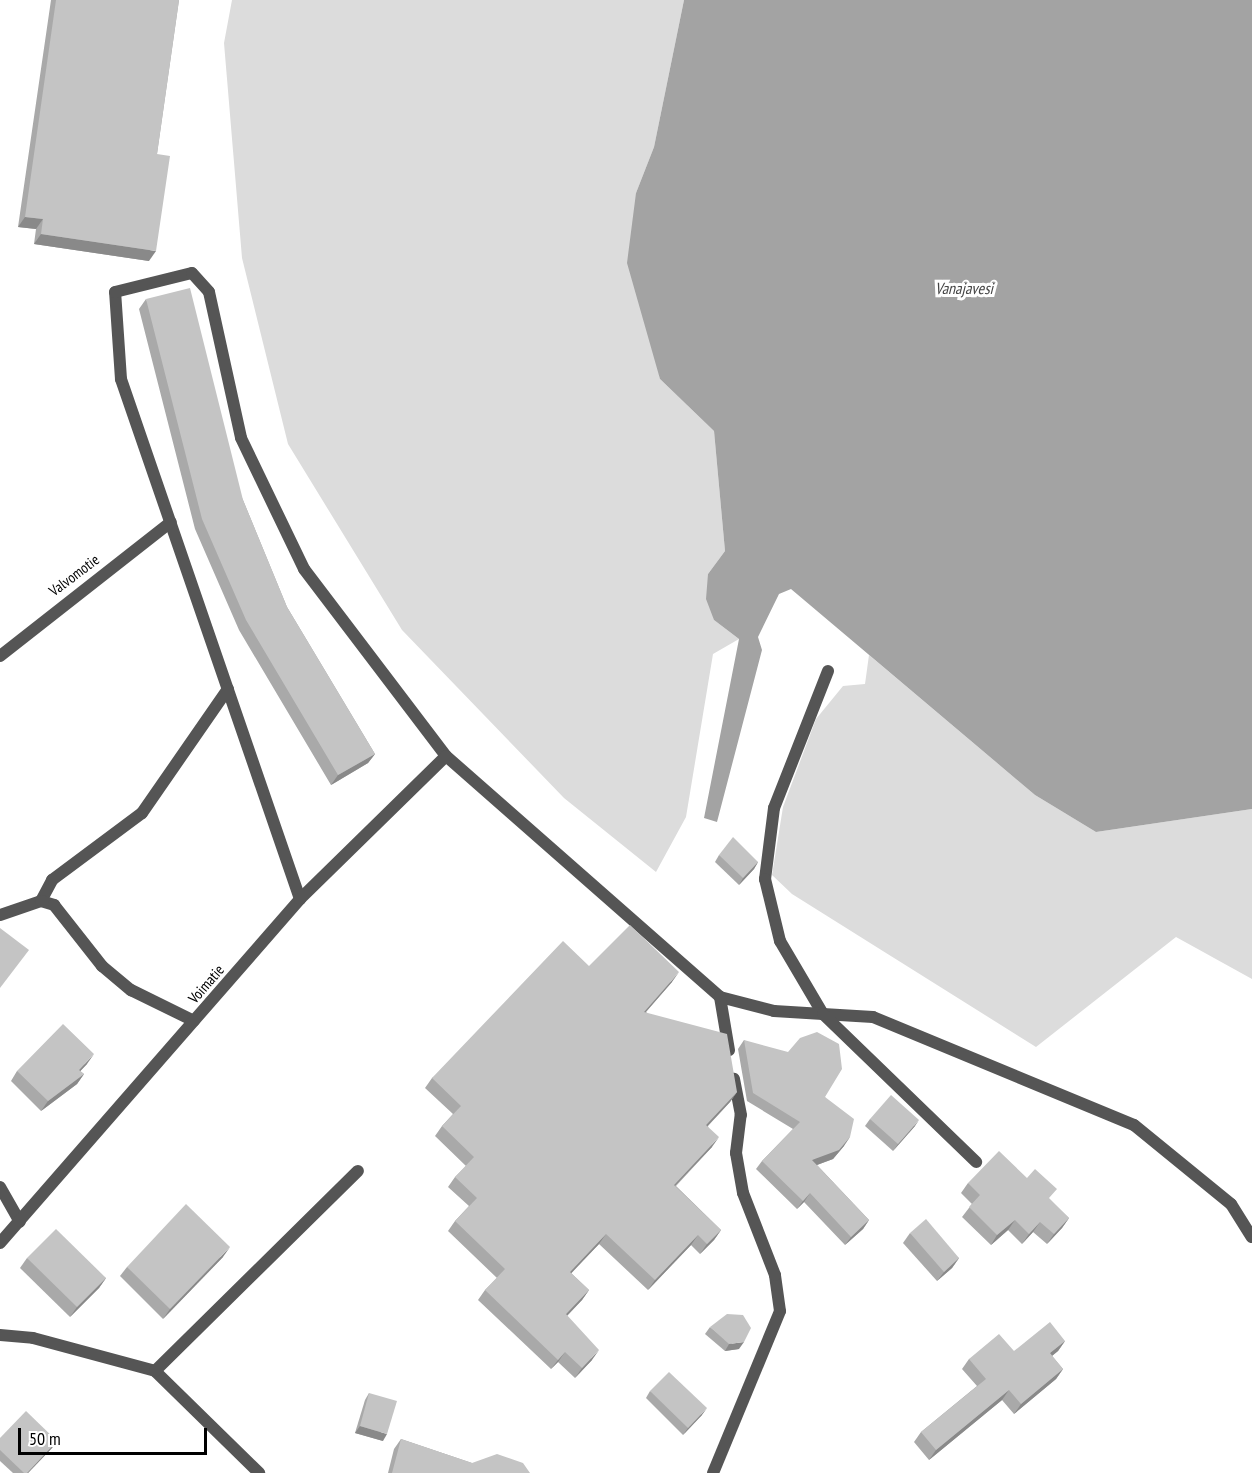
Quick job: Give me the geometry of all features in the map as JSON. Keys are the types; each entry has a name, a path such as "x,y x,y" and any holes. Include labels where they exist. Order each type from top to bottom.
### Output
{"street":[{"path":"300,899 121,380 115,292 192,273 208,292 241,438 304,568 446,756 720,997 774,1011 873,1017 1134,1125 1231,1204 1252,1237"},
{"name":"Valvomotie","path":"0,657 171,522"},
{"path":"828,671 774,808 765,879 780,941 823,1014 976,1162"},
{"path":"41,901 52,880 142,813 228,689"},
{"name":"Voimatie","path":"0,1242 20,1222 300,899 446,756"},
{"path":"0,915 41,901 54,905 102,966 131,990 194,1021"},
{"path":"713,1473 780,1311 775,1275 743,1193 736,1154 741,1115 720,997"},
{"path":"155,1371 358,1171"},
{"path":"0,1187 20,1222"},
{"path":"0,1335 33,1338 155,1371 259,1473"}],"shaded area":[{"path":"232,0 684,0 654,147 636,193 660,379 714,431 725,551 708,574 714,620 739,639 713,654 686,817 656,872 564,798 402,630 288,444 242,258 224,43"},
{"path":"869,655 1035,795 1096,832 1252,809 1252,979 1176,937 1036,1047 792,894 772,875 783,807 816,719 843,686 865,684"}],"water":[{"name":"Vanajavesi","path":"684,0 1252,0 1252,809 1096,832 1035,795 791,589 779,594 758,637 762,650 717,822 704,818 739,639 714,620 706,599 708,574 725,551 714,431 660,379 627,263 636,193 654,147"}],"building":[{"path":"56,0 179,0 157,154 170,156 156,251 41,234 43,219 25,217"},
{"path":"190,288 243,500 287,607 375,754 338,775 246,620 202,519 146,299"},
{"path":"733,837 758,862 743,878 719,855"},
{"path":"630,925 679,972 644,1012 727,1034 737,1092 706,1125 719,1137 674,1185 721,1230 707,1244 698,1235 655,1280 606,1234 570,1272 589,1290 566,1314 599,1350 582,1368 565,1352 558,1360 485,1290 505,1269 455,1221 477,1198 455,1177 474,1157 442,1126 461,1106 432,1078 563,941 589,966"},
{"path":"0,928 29,950 0,988"},
{"path":"63,1024 94,1054 79,1070 84,1074 48,1101 17,1071"},
{"path":"817,1032 839,1044 842,1069 825,1097 854,1119 850,1137 839,1150 812,1160 869,1220 851,1237 810,1193 803,1201 762,1161 800,1122 753,1093 744,1040 788,1052 800,1038"},
{"path":"891,1095 919,1120 898,1144 870,1119"},
{"path":"999,1151 1027,1178 1035,1169 1057,1189 1049,1198 1069,1218 1054,1234 1040,1222 1029,1234 1015,1220 997,1235 969,1207 980,1195 968,1183"},
{"path":"186,1204 230,1247 170,1309 127,1267"},
{"path":"926,1219 959,1258 944,1272 910,1233"},
{"path":"56,1229 106,1278 77,1307 27,1258"},
{"path":"727,1314 743,1315 751,1328 744,1342 729,1344 710,1327"},
{"path":"1050,1322 1065,1341 1050,1353 1063,1369 1021,1404 1009,1390 936,1450 921,1432 986,1379 969,1359 999,1334 1014,1351"},
{"path":"669,1372 707,1408 688,1428 650,1391"},
{"path":"369,1393 397,1401 387,1434 360,1426"},
{"path":"26,1411 57,1441 27,1473 24,1473 0,1450 0,1438"},
{"path":"401,1439 472,1463 497,1454 523,1463 530,1473 392,1473"}]}
